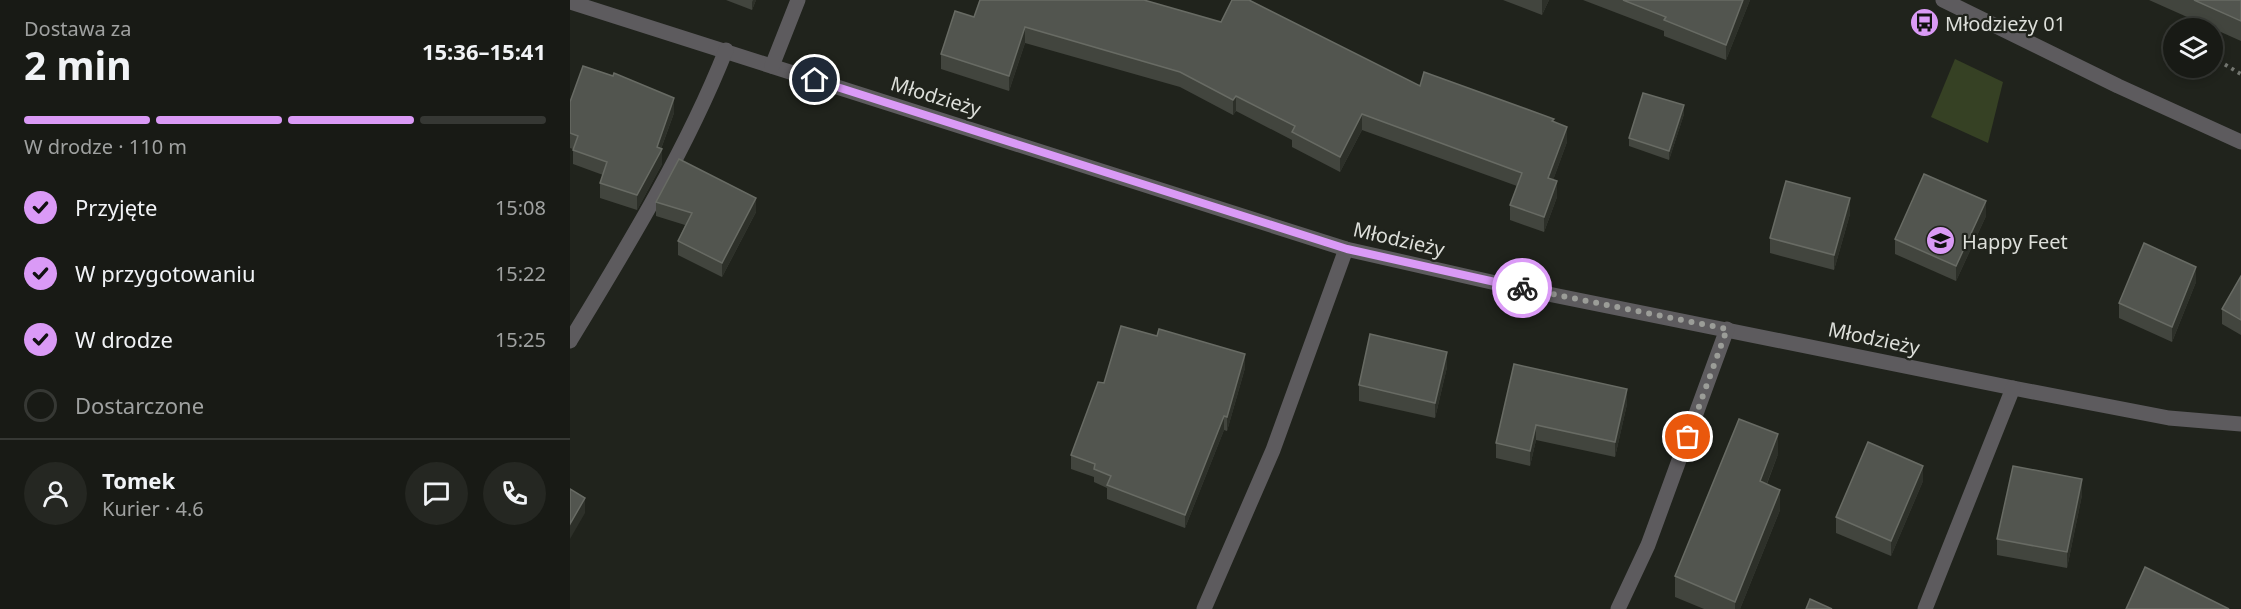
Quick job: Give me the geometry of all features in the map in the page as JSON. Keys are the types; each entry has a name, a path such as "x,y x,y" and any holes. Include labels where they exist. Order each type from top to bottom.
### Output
{"street":[{"path":"772,66 798,0"},
{"path":"1943,0 2118,86 2241,142"},
{"name":"Młodzieży","path":"571,7 726,50 1347,249 1509,286 2013,388 2169,418 2241,424"},
{"path":"570,341 667,178 709,94 726,50"},
{"path":"1204,609 1273,450 1347,249"},
{"path":"1618,609 1648,545 1727,329"},
{"path":"1925,609 2013,388"}],"path":[{"path":"2223,63 2241,74"}],"green space":[{"path":"1955,59 2003,82 1988,143 1931,117"}],"building":[{"path":"980,0 1144,0 1221,22 1232,0 1249,0 1420,86 1424,72 1554,119 1552,121 1567,127 1548,178 1557,181 1544,217 1510,205 1522,173 1362,114 1340,157 1292,132 1295,126 1236,96 1233,100 1180,72 1025,27 1009,76 941,54 955,11 974,17"},
{"path":"1623,0 1743,0 1726,45 1664,20 1666,17"},
{"path":"2194,0 2241,0 2241,21"},
{"path":"583,66 613,76 614,73 674,98 657,147 662,149 637,195 600,183 607,162 573,150 578,136 570,133 570,102"},
{"path":"1643,93 1684,105 1669,151 1629,138"},
{"path":"679,159 756,198 722,263 678,241 692,213 656,202"},
{"path":"1924,174 1986,201 1956,266 1895,239"},
{"path":"1786,181 1850,198 1834,255 1770,238"},
{"path":"2144,243 2196,267 2172,327 2119,303"},
{"path":"2241,276 2241,320 2222,309"},
{"path":"1121,326 1157,336 1159,329 1245,354 1227,417 1224,416 1185,515 1107,485 1111,476 1094,469 1095,464 1071,455 1098,382 1104,383"},
{"path":"1370,334 1447,352 1435,403 1359,385"},
{"path":"1514,364 1627,389 1615,442 1536,425 1530,451 1496,443"},
{"path":"1739,419 1778,434 1760,481 1780,490 1735,602 1675,576"},
{"path":"1868,442 1923,466 1891,541 1836,517"},
{"path":"2013,466 2082,479 2067,552 1997,539"},
{"path":"570,489 585,498 570,524"},
{"path":"2145,567 2229,609 2126,609"},
{"path":"1810,599 1832,609 1806,609"}],"way so far":[{"path":"1522,288 1727,329 1688,437"}],"place":[{"name":"Młodzieży 01","path":"1924,23"},
{"name":"Happy Feet","path":"1941,241"}],"route":[{"path":"815,80 1347,249 1522,288"}]}
